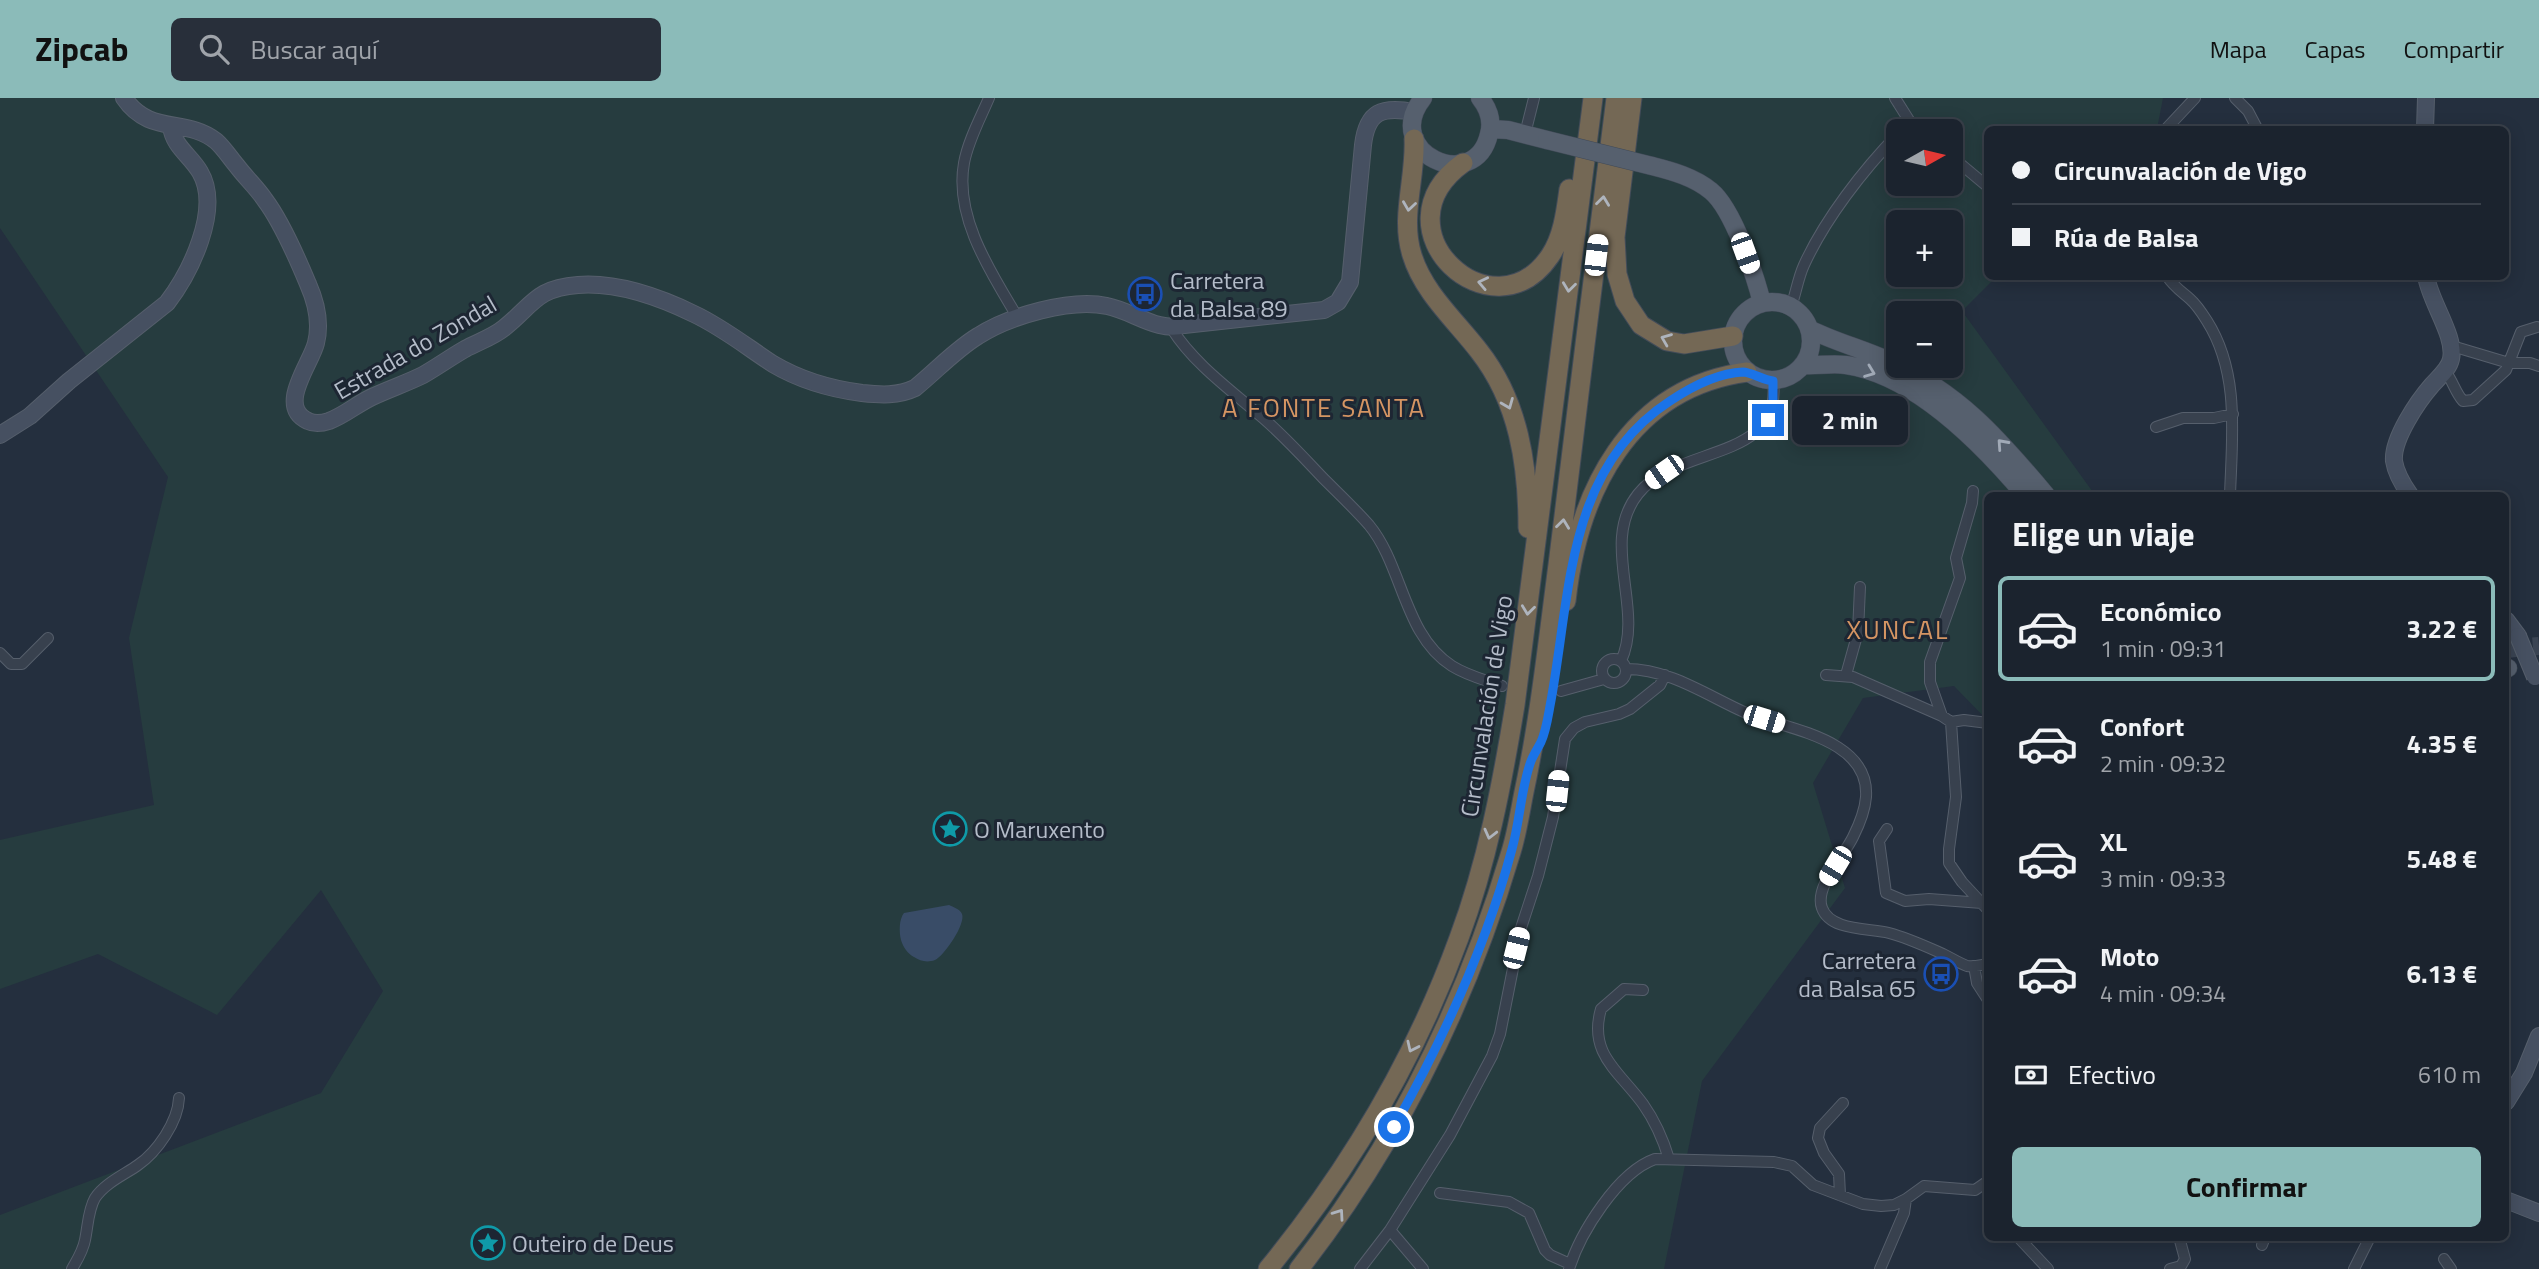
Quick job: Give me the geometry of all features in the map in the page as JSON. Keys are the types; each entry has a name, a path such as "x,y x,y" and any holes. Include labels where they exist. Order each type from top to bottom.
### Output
{"highway":[{"path":"1463,163 1450,172 1434,197 1430,225 1437,251 1456,272 1476,283 1498,286 1524,280 1551,255 1559,237 1567,205 1583,98"},
{"name":"Circunvalación de Vigo","path":"1268,1269 1311,1216 1348,1162 1402,1067 1437,994 1460,937 1480,872 1505,765 1534,566 1593,98"},
{"name":"Circunvalación de Vigo","path":"1299,1269 1373,1163 1423,1076 1474,960 1512,849 1531,761 1546,656 1616,98"},
{"path":"1632,98 1615,237 1618,274 1625,301 1642,325 1667,341 1692,344 1733,336"},
{"path":"1414,139 1415,160 1407,233 1413,257 1423,278 1481,353 1508,401 1524,455 1528,540 1534,566"},
{"path":"1531,761 1542,740 1550,705 1567,588 1581,524 1592,492 1606,467 1639,425 1657,409 1697,386 1723,376 1747,372"}],"main road":[{"path":"1418,105 1412,121 1414,139 1424,153 1438,162 1463,163 1485,146 1490,128 1489,113 1480,98"},
{"path":"1490,128 1547,139 1696,180 1723,204 1737,231 1762,303"},
{"path":"1772,302 1791,307 1805,320 1809,329 1811,348 1803,365 1788,378 1764,380 1747,372 1738,362 1733,349 1733,336 1742,315 1762,303 1772,302"},
{"path":"1809,329 1888,360 1923,378 1986,426 2043,492"},
{"path":"1803,365 1845,365 1864,369 1916,395 1967,432 2022,492"}],"street":[{"name":"Estrada do Zondal","path":"124,98 152,122 191,128 216,141 267,202 316,304 316,344 294,394 294,401 303,418 315,423 341,416 371,397 422,375 504,328 530,302 559,287 580,284 640,292 695,314 777,366 810,381 835,390 873,394 904,394 915,388 977,336 1018,318 1072,304 1109,306 1172,329"},
{"path":"989,98 969,144 964,163 963,193 978,242 1018,318"},
{"path":"1525,134 1534,98"},
{"path":"1895,98 1908,119"},
{"path":"2169,126 2195,98"},
{"path":"2235,98 2248,111 2256,126"},
{"path":"2425,126 2426,98"},
{"path":"1418,105 1381,111 1367,124 1350,282 1338,302 1332,307 1311,313 1184,325 1172,329 1198,361 1283,436 1369,525 1386,552 1420,630 1437,653 1450,665 1469,676 1502,686"},
{"path":"0,435 30,416 69,381 167,303 176,290 203,230 209,199 199,170 173,138 171,127"},
{"path":"1791,307 1802,268 1828,222 1886,148"},
{"path":"1964,167 1984,184"},
{"path":"2170,280 2193,301 2219,344 2228,377 2233,414 2230,492"},
{"path":"2408,492 2398,474 2395,451 2413,411 2451,361 2452,346 2430,295 2427,280"},
{"path":"2445,371 2454,381 2457,395 2463,401 2473,400 2506,370 2521,332 2537,327"},
{"path":"2452,346 2509,363 2539,366"},
{"path":"1773,381 1771,413 1756,433 1730,447 1674,466 1652,480 1637,495 1628,512 1623,532 1622,551 1629,627 1624,665 1625,678 1612,684 1604,679 1601,670 1605,662 1613,659 1624,665 1665,675 1748,714 1812,733 1830,743 1850,759 1862,777 1866,796 1853,837 1822,891 1820,902 1824,913 1839,924 1905,938 1966,965 1984,965"},
{"path":"2156,427 2183,418 2214,418 2233,414"},
{"path":"1973,491 1956,558 1960,578 1930,662 1930,682 1947,719 1956,797 1949,849 1950,863 1962,882 1984,906"},
{"path":"1846,675 1858,632 1860,587"},
{"path":"2509,624 2518,636 2537,680"},
{"path":"0,653 10,664 22,664 48,638"},
{"path":"1360,1269 1390,1230 1464,1113 1492,1056 1500,1034 1521,928 1553,817 1565,739 1574,728 1585,722 1630,709 1660,685 1665,675"},
{"path":"1826,675 1846,675 1947,719 1984,722"},
{"path":"1561,691 1604,679"},
{"path":"1887,829 1879,841 1886,893 1905,901 1929,899 1984,907"},
{"path":"1974,966 1977,983 1984,994"},
{"path":"1643,990 1624,989 1601,1009 1598,1040 1602,1054 1655,1124 1669,1159"},
{"path":"2509,1097 2524,1073 2539,1036"},
{"path":"72,1269 85,1242 91,1208 96,1197 107,1185 150,1156 169,1128 179,1108 179,1098"},
{"path":"1840,1195 1839,1174 1824,1153 1818,1138 1819,1128 1843,1103"},
{"path":"1440,1193 1508,1202 1528,1213 1545,1250 1569,1266 1580,1238 1613,1193 1647,1162 1669,1159 1792,1166 1813,1185 1863,1205 1881,1206 1906,1199 1924,1186 1975,1190 1984,1184"},
{"path":"1880,1269 1904,1213 1906,1199"},
{"path":"2509,1201 2538,1208"},
{"path":"1390,1230 1423,1269"},
{"path":"2022,1241 2048,1269"},
{"path":"2170,1269 2180,1266 2185,1259 2180,1241"},
{"path":"2354,1269 2368,1241"},
{"path":"2444,1259 2451,1269"}],"green space":[{"path":"0,98 2163,98 2158,126 1984,126 1984,280 1993,280 1963,310 1963,301 1886,301 1886,378 1963,378 1963,312 2093,492 1984,492 1984,717 1954,686 1863,698 1813,783 1845,888 1702,1081 1664,1269 0,1269 0,1215 321,1093 383,991 321,890 217,1015 98,954 0,989 0,840 154,805 129,638 168,477 0,228"}],"water":[{"path":"949,905 960,911 962,919 949,946 932,961 912,956 904,948 900,937 900,922 904,913"}],"tunnel":[{"path":"2509,649 2539,646"}],"place":[{"name":"Carretera da Balsa 89","path":"1145,294"},
{"name":"O Maruxento","path":"950,829"},
{"name":"Carretera da Balsa 65","path":"1941,974"},
{"name":"Outeiro de Deus","path":"488,1243"}],"district":[{"name":"A FONTE SANTA","path":"1324,407"},
{"name":"XUNCAL","path":"1898,629"}],"route":[{"path":"1394,1127 1423,1076 1474,960 1512,849 1531,761 1542,740 1550,705 1567,588 1581,524 1592,492 1620,447 1639,425 1657,409 1697,386 1723,376 1747,372 1755,377 1773,381 1773,401 1768,420"}]}
